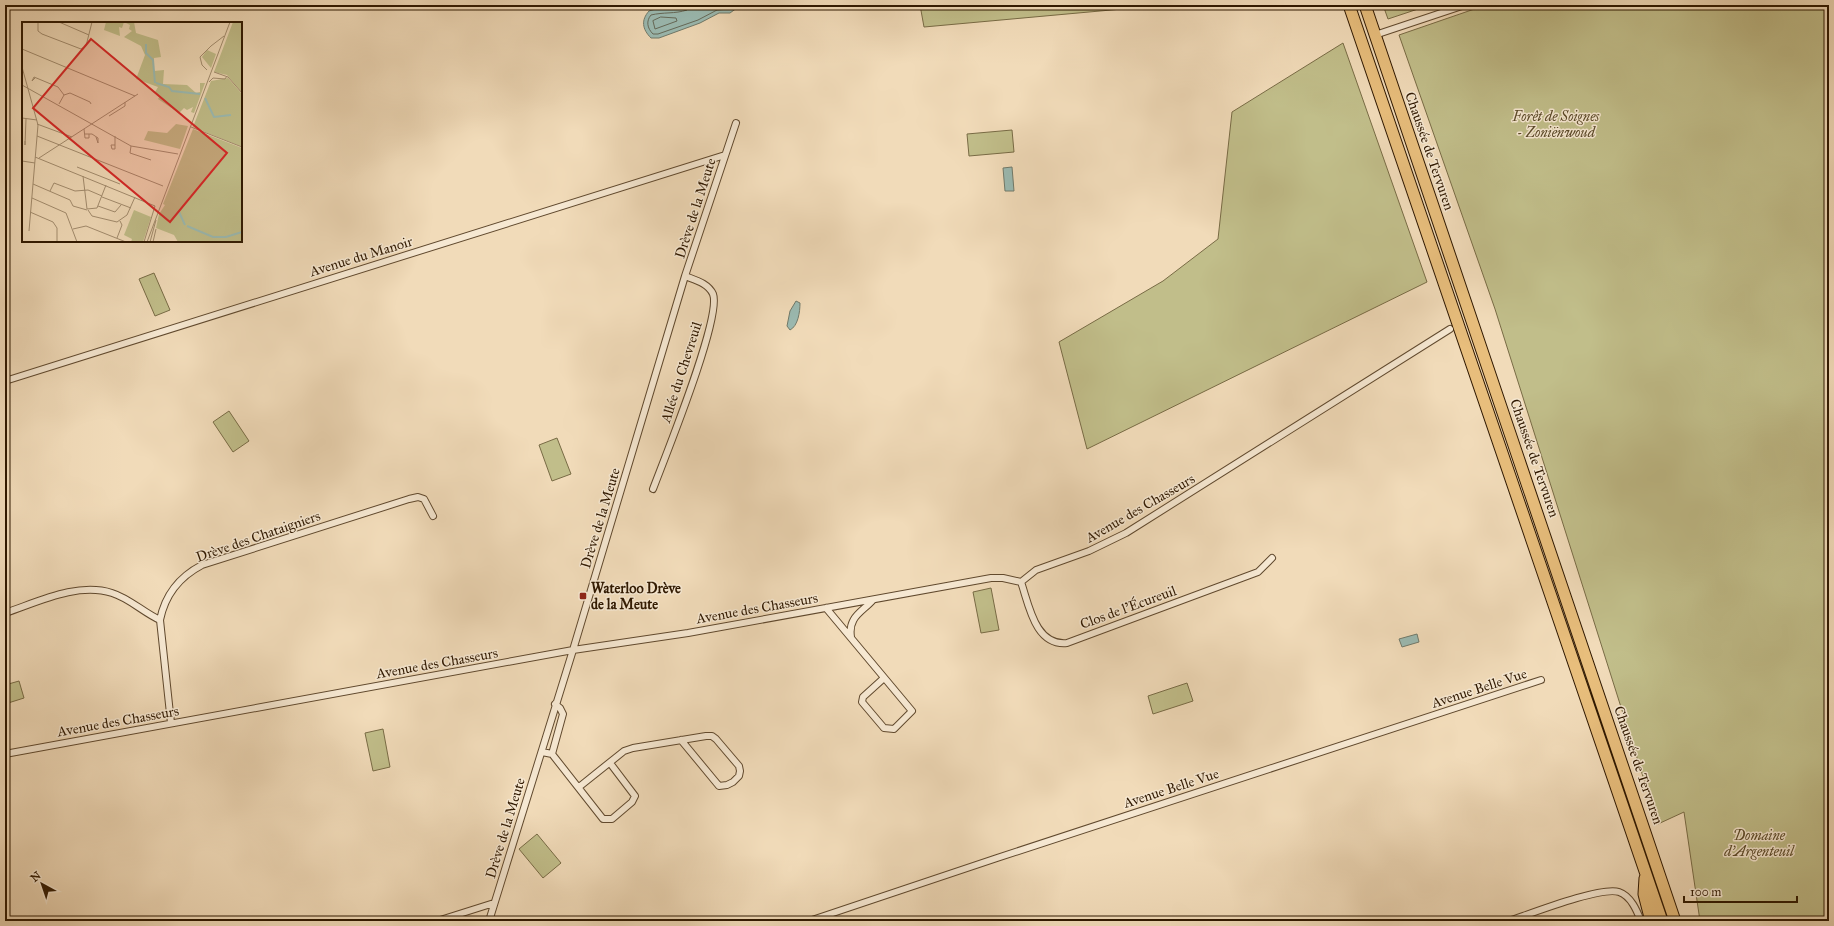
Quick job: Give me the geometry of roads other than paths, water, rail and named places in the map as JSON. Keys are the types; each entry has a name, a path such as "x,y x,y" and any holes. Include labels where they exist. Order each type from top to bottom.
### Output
{"highway":[{"name":"Chaussée de Tervuren","path":"1349,5 1662,921"},
{"name":"Chaussée de Tervuren","path":"1365,5 1675,921"},
{"path":"1646,874 1644,894 1651,921"}],"street":[{"path":"1375,35 1465,5"},
{"name":"Drève de la Meute","path":"489,921 542,752 555,704 573,650 685,276 736,123"},
{"name":"Avenue du Manoir","path":"5,381 725,155"},
{"name":"Allée du Chevreuil","path":"653,489 708,338 715,302 713,294 706,285 685,276"},
{"name":"Avenue des Chasseurs","path":"5,754 573,650 688,633 991,578 1003,578 1021,582 1036,570 1089,551 1126,533 1450,329"},
{"name":"Drève des Chataigniers","path":"171,723 160,620 166,601 179,581 190,572 202,565 409,499 418,497 424,499 433,516"},
{"name":"Clos de l'Écureuil","path":"1021,582 1036,627 1042,635 1059,644 1067,643 1258,572 1272,558"},
{"path":"5,613 60,595 77,591 96,590 113,593 160,620"},
{"path":"851,637 850,627 852,619 873,600"},
{"path":"826,608 912,711 894,729 884,728 862,702 863,697 884,678"},
{"name":"Avenue Belle Vue","path":"809,921 1541,680"},
{"path":"552,754 564,714 555,704"},
{"path":"579,787 624,751 633,748 680,740 712,736 721,743 739,766 739,776 727,786 719,786 680,740"},
{"path":"542,752 552,754 603,819 612,820 632,802 635,796 610,763"},
{"path":"1509,921 1590,895 1612,891 1620,892 1635,908 1640,921"},
{"path":"437,921 494,903"}],"water":[{"path":"689,5 741,5 730,13 719,13 700,23 659,38 651,38 648,35 644,28 644,21 646,14 649,11 659,8 676,9"},
{"path":"1012,167 1014,191 1005,191 1003,168"},
{"path":"796,301 800,303 799,314 797,322 790,330 787,326 790,311"},
{"path":"1417,634 1419,642 1402,647 1399,639"}],"place":[{"name":"Waterloo Drève de la Meute","path":"583,596"}],"park label":[{"name":"Forêt de Soignes - Zoniënwoud","path":"1556,124"},
{"name":"Domaine d'Argenteuil","path":"1759,844"}]}
